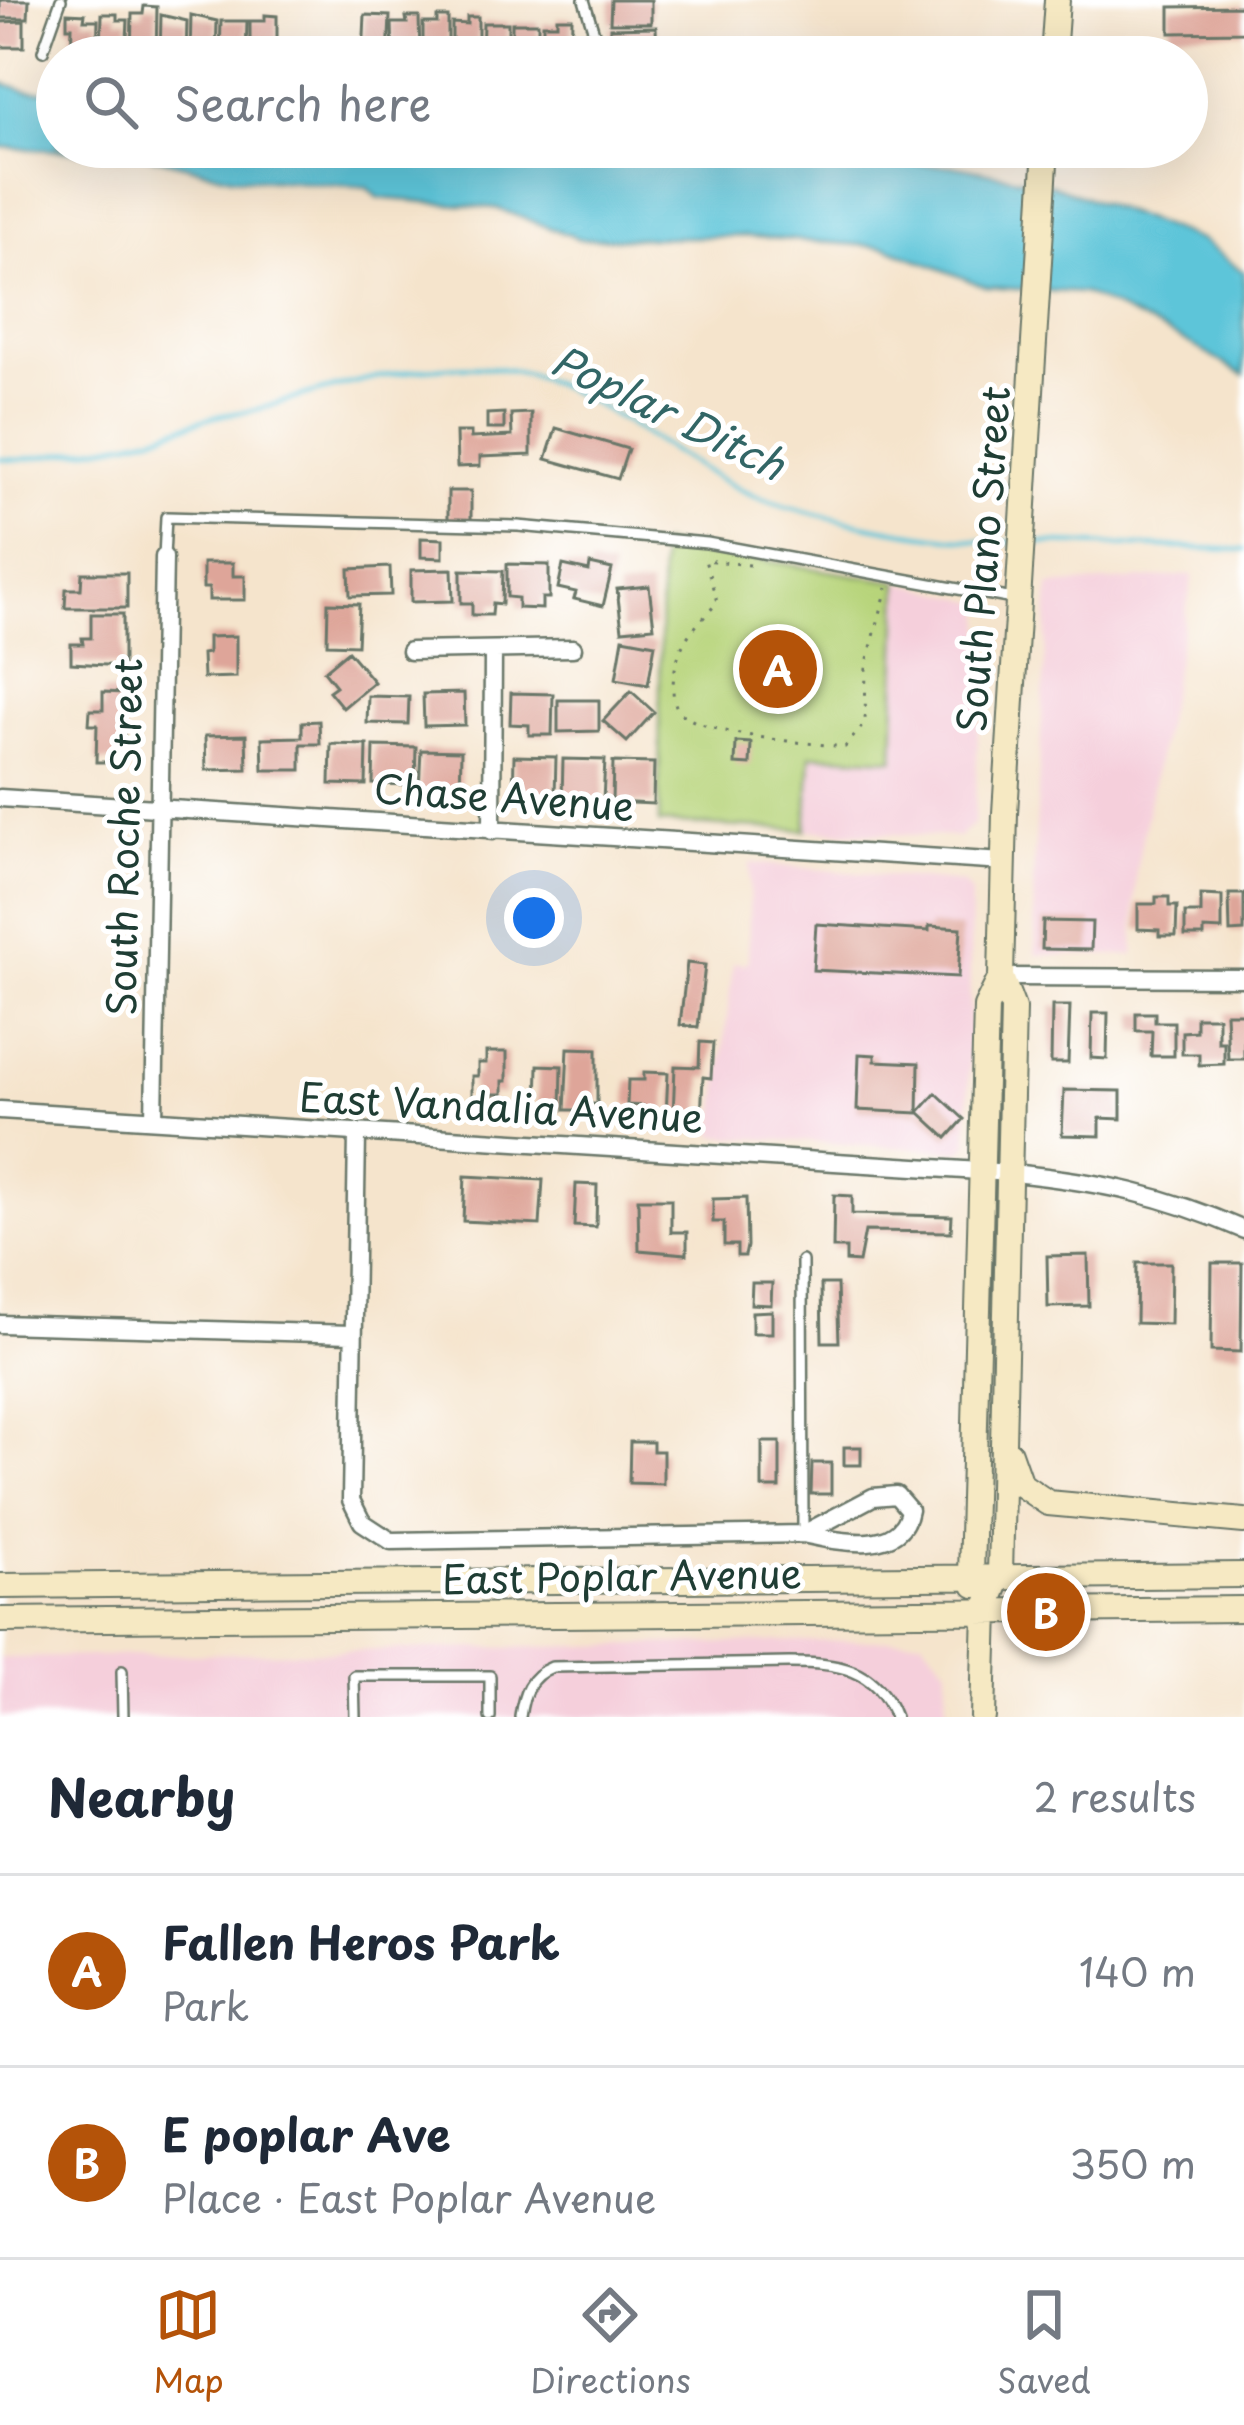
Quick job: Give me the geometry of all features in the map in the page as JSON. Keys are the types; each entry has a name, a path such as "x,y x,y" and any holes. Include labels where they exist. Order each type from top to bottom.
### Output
{"main road":[{"path":"1054,36 1057,0"},
{"name":"South Plano Street","path":"983,1717 986,1609 1000,1575 1004,1421 998,1172 986,1007 1001,976 1045,168"},
{"name":"South Plano Street","path":"986,1609 970,1575 998,1172"},
{"path":"1004,1421 1012,1468 1020,1484 1038,1500 1244,1521"},
{"name":"East Poplar Avenue","path":"0,1586 1244,1576"},
{"name":"East Poplar Avenue","path":"0,1620 1244,1609"}],"street":[{"name":"South Roche Street","path":"154,1119 164,556"},
{"path":"410,651 573,648"},
{"path":"493,651 493,832"},
{"name":"Chase Avenue","path":"0,798 1004,862"},
{"path":"1001,976 1244,978"},
{"name":"East Vandalia Avenue","path":"0,1111 998,1172 1102,1182 1185,1204 1244,1230"},
{"path":"0,1324 351,1334 357,1135"},
{"name":"East Poplar Avenue","path":"351,1334 351,1500 362,1522 391,1541 803,1534 841,1542 882,1540 904,1526 909,1510 896,1495 873,1497 803,1534"}],"lane":[{"path":"49,36 61,0"},
{"path":"584,0 595,36"},
{"path":"164,556 166,517 518,526 707,543 1019,589"},
{"path":"802,1261 803,1534"},
{"path":"520,1717 527,1687 552,1667 825,1663 863,1673 887,1697 895,1717"},
{"path":"122,1671 123,1717"},
{"path":"355,1717 354,1676 490,1676 490,1717"}],"path":[{"path":"766,567 705,560 717,602 681,648 676,708 687,718 765,739 845,747 853,742 865,723 866,666 886,591 874,586"}],"shaded area":[{"path":"1193,575 1136,871 1134,955 1036,955 1033,883 1049,586"},
{"path":"899,582 984,603 974,823 958,837 806,830 810,755 894,759"},
{"path":"750,863 963,883 971,893 968,1144 961,1151 714,1136 733,963 748,963"},
{"path":"922,1639 947,1667 946,1717 0,1717 0,1658"}],"green space":[{"path":"661,544 899,582 894,759 811,755 806,830 659,823"}],"water":[{"path":"0,82 36,91 36,149 0,147"},
{"path":"196,168 967,168 1053,185 1202,241 1244,272 1244,375 1083,293 986,287 886,247 742,236 580,239 496,208 379,198 366,187 232,177"}],"building":[{"path":"0,0 29,0 28,18 0,18"},
{"path":"611,0 651,0 651,23 610,23"},
{"path":"144,6 157,7 156,36 131,36 132,14 143,14"},
{"path":"1244,6 1244,32 1170,33 1170,7"},
{"path":"67,13 85,14 84,20 98,20 98,36 72,36 72,27 67,27"},
{"path":"102,14 128,20 127,36 101,36"},
{"path":"161,15 187,21 187,36 160,36"},
{"path":"191,15 217,21 217,36 190,36"},
{"path":"265,15 277,16 277,36 250,36 250,21 265,21"},
{"path":"365,15 390,16 389,36 364,36"},
{"path":"406,17 419,17 419,36 392,36 392,23 407,23"},
{"path":"437,17 448,17 448,36 423,36 423,23 437,23"},
{"path":"467,17 478,17 478,36 452,36 452,23 467,24"},
{"path":"557,18 572,18 572,36 543,36 543,24 557,24"},
{"path":"24,21 24,47 0,47 0,22"},
{"path":"221,21 247,21 247,36 221,36"},
{"path":"483,23 508,23 508,36 483,36"},
{"path":"512,23 538,23 538,36 512,36"},
{"path":"656,27 656,36 610,36 610,28"},
{"path":"504,413 504,429 487,429 487,414"},
{"path":"531,413 531,455 480,457 480,466 457,467 456,432 471,432 471,438 512,436 511,414"},
{"path":"556,428 628,449 618,479 546,459"},
{"path":"448,491 471,491 471,521 448,521"},
{"path":"421,538 443,539 443,558 421,557"},
{"path":"203,563 233,563 233,576 245,576 245,600 209,600 209,588 203,588"},
{"path":"507,564 549,565 549,598 542,598 542,609 518,608 518,598 507,597"},
{"path":"590,564 612,569 603,606 574,599 576,592 558,588 563,565 589,571"},
{"path":"390,567 391,595 350,596 349,569"},
{"path":"452,569 453,601 411,602 411,570"},
{"path":"461,570 503,571 502,604 493,603 492,615 472,615 472,603 461,603"},
{"path":"82,573 127,573 127,608 65,608 66,589 81,589"},
{"path":"649,586 654,627 622,630 617,589"},
{"path":"328,603 359,604 357,645 327,644"},
{"path":"91,614 123,614 123,666 71,663 71,644 91,638"},
{"path":"236,636 236,677 203,678 202,654 208,653 208,637"},
{"path":"623,638 655,644 648,685 616,679"},
{"path":"348,651 374,682 343,708 329,691 336,686 324,671"},
{"path":"631,691 654,712 627,742 603,721"},
{"path":"103,692 125,693 124,762 96,762 97,725 89,725 90,710 103,710"},
{"path":"464,693 465,725 424,726 423,694"},
{"path":"511,693 553,694 552,735 529,735 529,725 510,724"},
{"path":"368,696 409,697 408,724 367,723"},
{"path":"558,700 599,700 599,731 558,732"},
{"path":"319,721 320,744 301,744 301,770 263,770 262,738 302,737 302,722"},
{"path":"246,735 247,769 206,770 205,736"},
{"path":"736,742 751,743 750,765 735,764"},
{"path":"331,744 367,745 366,785 330,784"},
{"path":"374,746 416,747 415,785 373,784"},
{"path":"421,750 461,751 460,792 419,790"},
{"path":"514,756 556,757 555,796 513,795"},
{"path":"563,759 605,760 603,801 562,800"},
{"path":"613,762 654,763 653,804 612,802"},
{"path":"1229,894 1244,894 1244,931 1230,932"},
{"path":"1201,895 1222,896 1222,930 1204,929 1204,936 1185,936 1185,913 1201,913"},
{"path":"1156,897 1169,897 1169,906 1177,906 1176,936 1138,929 1138,904 1156,904"},
{"path":"1043,921 1092,922 1091,950 1042,949"},
{"path":"816,924 929,931 929,926 961,928 958,977 813,970"},
{"path":"687,963 705,965 698,1027 680,1025"},
{"path":"1052,1006 1070,1006 1068,1063 1051,1063"},
{"path":"1092,1013 1108,1013 1107,1059 1091,1058"},
{"path":"1136,1013 1155,1013 1155,1022 1174,1022 1174,1056 1151,1056 1152,1031 1136,1031"},
{"path":"1226,1013 1244,1013 1244,1059 1228,1059"},
{"path":"1196,1017 1218,1017 1224,1064 1199,1065 1199,1054 1182,1054 1182,1032 1196,1031"},
{"path":"700,1042 713,1043 711,1078 703,1077 701,1118 673,1116 675,1066 699,1067"},
{"path":"568,1048 597,1049 597,1104 583,1104 583,1110 565,1110"},
{"path":"486,1052 507,1052 507,1081 503,1081 503,1094 491,1094 491,1101 472,1101 472,1076 478,1076 478,1063 486,1063"},
{"path":"859,1054 875,1055 875,1061 919,1063 918,1113 857,1110"},
{"path":"538,1065 562,1066 561,1109 537,1108"},
{"path":"644,1072 668,1073 666,1116 642,1115 643,1106 627,1105 628,1080 644,1080"},
{"path":"1064,1090 1121,1091 1121,1119 1100,1118 1100,1136 1062,1135"},
{"path":"936,1093 964,1119 947,1138 919,1112"},
{"path":"465,1176 543,1180 540,1225 463,1221"},
{"path":"576,1184 597,1185 596,1227 574,1226"},
{"path":"834,1195 852,1196 852,1214 952,1216 951,1232 865,1231 859,1262 846,1261 846,1248 833,1248"},
{"path":"746,1198 747,1246 745,1256 737,1256 737,1245 724,1245 724,1222 713,1222 713,1199"},
{"path":"638,1199 671,1199 671,1232 687,1232 687,1254 639,1250"},
{"path":"1088,1255 1089,1306 1048,1307 1047,1256"},
{"path":"1137,1263 1171,1263 1170,1324 1136,1323"},
{"path":"1212,1263 1242,1263 1241,1352 1211,1351"},
{"path":"752,1283 772,1283 771,1305 751,1304"},
{"path":"821,1284 837,1284 839,1342 822,1342"},
{"path":"772,1311 772,1333 752,1333 752,1312"},
{"path":"630,1442 653,1442 653,1451 663,1451 663,1484 629,1483"},
{"path":"762,1442 780,1442 780,1488 762,1488"},
{"path":"844,1447 861,1447 861,1465 844,1465"},
{"path":"812,1463 831,1463 831,1494 811,1494"}],"waterway":[{"name":"Poplar Ditch","path":"0,459 130,442 383,376 479,367 509,370 565,389 761,498 870,526 1011,542"},
{"name":"Poplar Ditch","path":"1028,542 1244,550"}],"place":[{"name":"Fallen Heros Park","path":"778,669"},
{"name":"E poplar Ave","path":"1046,1612"}]}
